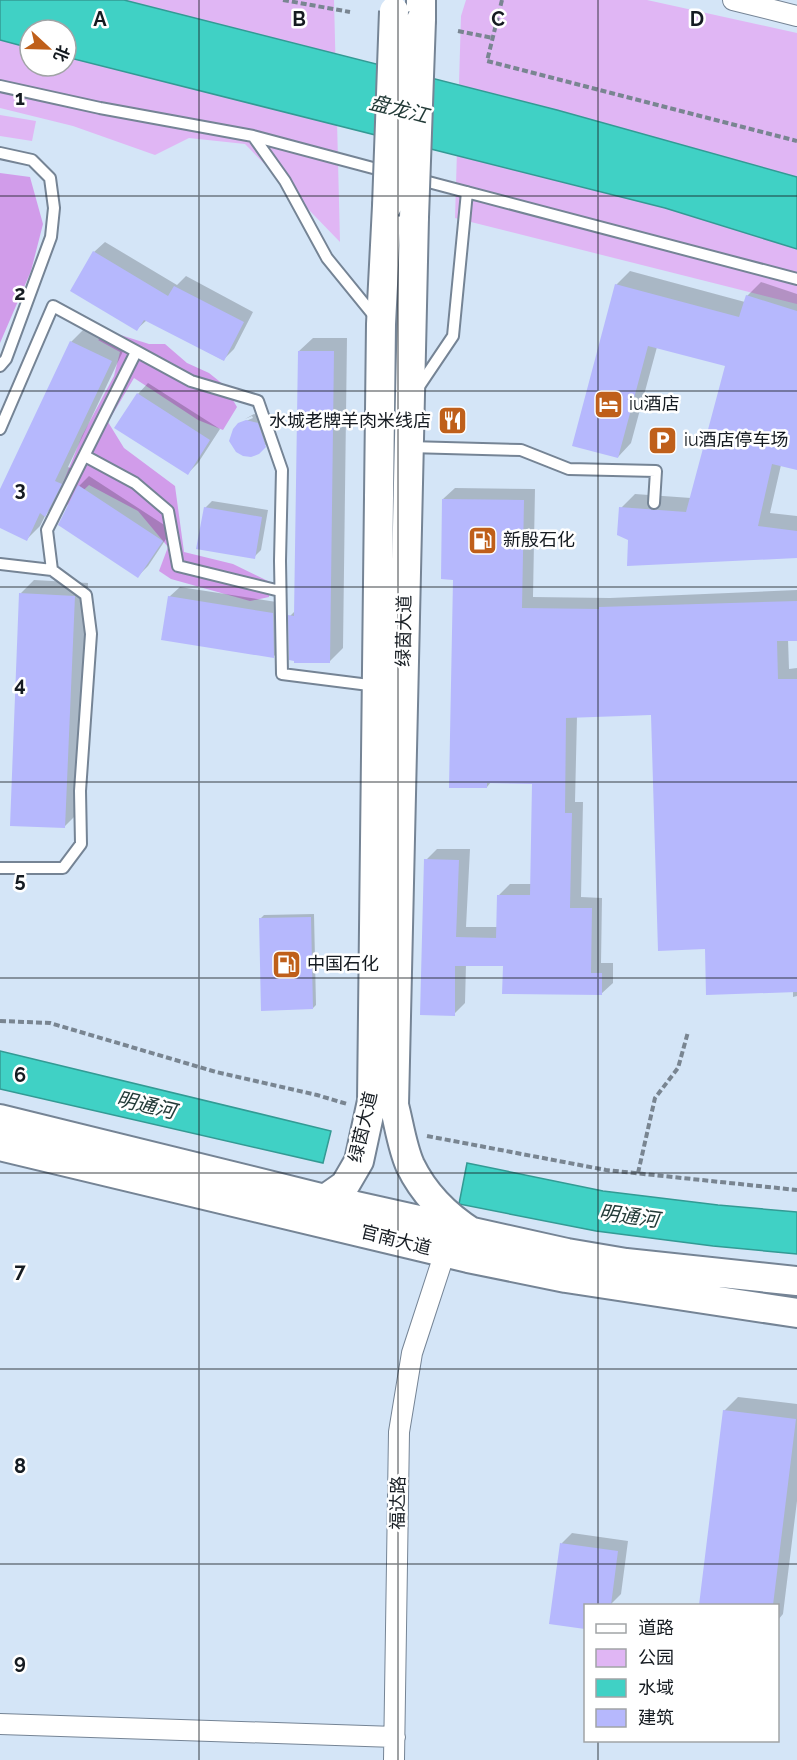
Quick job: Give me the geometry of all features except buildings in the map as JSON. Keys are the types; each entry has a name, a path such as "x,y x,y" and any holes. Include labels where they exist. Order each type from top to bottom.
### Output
{"main road":[{"name":"绿茵大道","path":"325,1199 345,1185 359,1161 372,1101 381,324 387,206 408,8"},
{"name":"绿茵大道","path":"408,8 414,217 394,1105 410,1164 434,1201 452,1220 473,1233"},
{"name":"官南大道","path":"0,1119 325,1199 567,1253 626,1263 797,1281"},
{"name":"官南大道","path":"0,1146 445,1252 566,1278 797,1313"}],"street":[{"path":"733,0 797,16"},
{"name":"福达路","path":"394,1760 399,1432 412,1353 445,1252"},
{"path":"0,1724 395,1737"}],"lane":[{"path":"0,86 100,108 253,136 797,279"},
{"path":"253,136 285,182 327,258 381,324"},
{"path":"0,153 32,160 50,178 54,208 51,237 6,359 0,366"},
{"path":"409,401 453,336 467,192"},
{"path":"0,429 53,306 191,381 258,401 282,470 280,591 282,674 377,686"},
{"path":"52,570 47,530 136,352"},
{"path":"408,447 521,450 569,469 656,471 654,503"},
{"path":"85,456 135,483 168,511 178,566 280,591"},
{"path":"0,564 52,570 86,595 91,634 80,791 81,844 63,868 0,868"}],"path":[{"path":"283,0 350,12"},
{"path":"502,0 487,61 797,141"},
{"path":"458,31 493,38"},
{"path":"0,1021 50,1023 216,1072 317,1095 370,1111"},
{"path":"638,1173 655,1098 678,1068 688,1032"},
{"path":"400,1131 606,1170 797,1190"}],"green space":[{"path":"0,0 334,0 340,242 245,144 189,138 155,155 73,126 0,108"},
{"path":"466,0 647,0 797,33 797,304 455,218 461,16"},
{"path":"0,115 36,121 32,141 0,136"}],"shaded area":[{"path":"0,173 30,177 43,224 31,271 0,343"},
{"path":"111,332 149,344 165,344 187,363 209,373 224,385 237,407 223,430 198,420 134,378 108,422 124,448 175,486 184,552 233,564 270,582 269,597 250,601 171,579 159,571 168,547 138,511 89,485 54,518 52,510 82,436 114,376 120,352 98,340"}],"water":[{"name":"盘龙江","path":"0,0 124,0 557,110 797,177 797,249 665,208 78,60 78,18 18,18 18,45 0,40"},
{"name":"明通河","path":"0,1051 331,1131 323,1163 0,1089"},
{"name":"明通河","path":"467,1163 603,1191 797,1212 797,1254 596,1231 459,1204"}],"place":[{"name":"iu酒店","path":"608,404"},
{"name":"水城老牌羊肉米线店","path":"452,421"},
{"name":"iu酒店停车场","path":"663,440"},
{"name":"新殷石化","path":"482,540"},
{"name":"中国石化","path":"286,964"}]}
